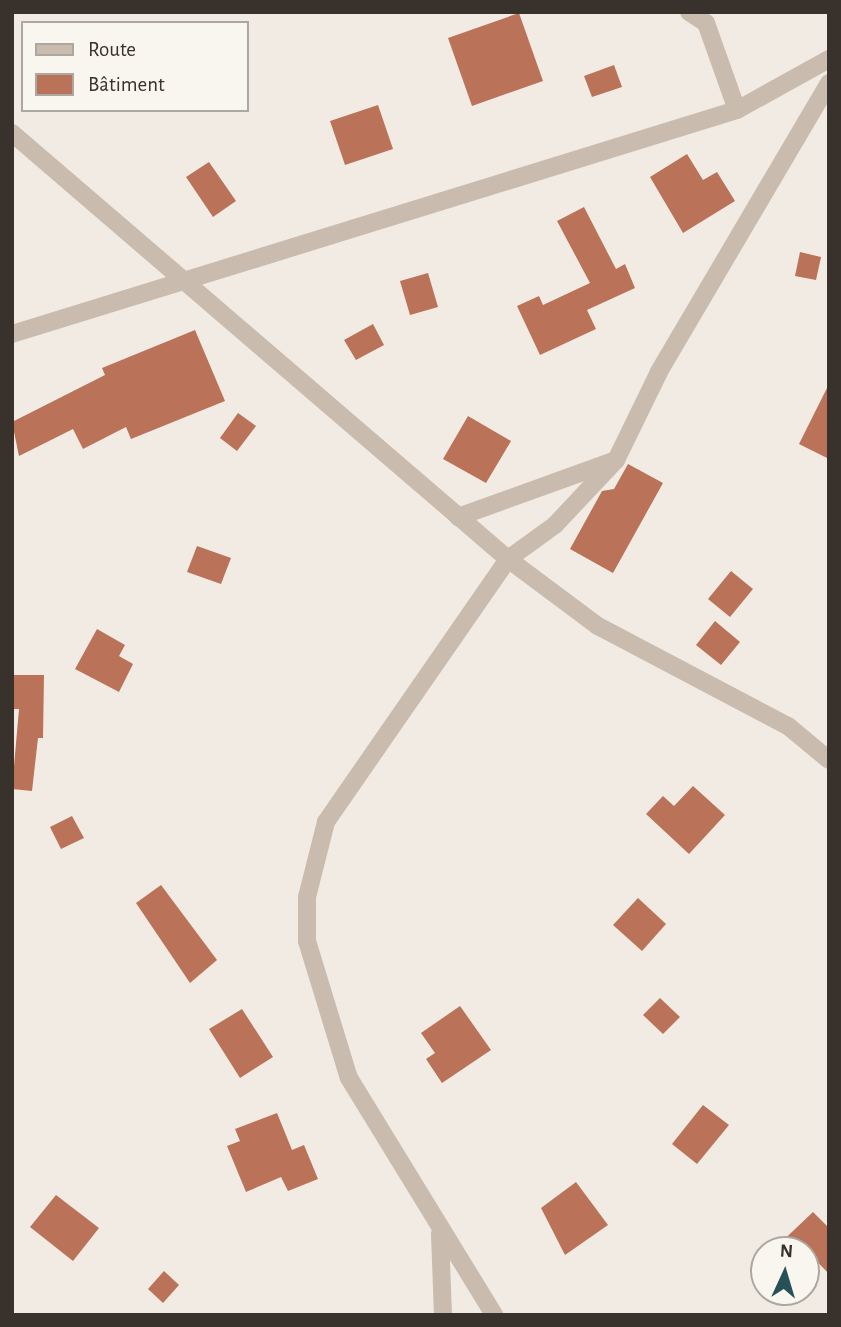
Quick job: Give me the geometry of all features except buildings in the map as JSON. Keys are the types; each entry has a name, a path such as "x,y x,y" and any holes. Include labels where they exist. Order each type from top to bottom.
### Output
{"street":[{"path":"689,12 706,23 737,110"},
{"path":"12,334 186,276 737,110 829,59"},
{"path":"494,1315 440,1234 349,1077 307,941 307,897 326,822 508,559 555,525 616,460 659,372 829,83"},
{"path":"12,133 186,276 457,517 508,559 598,626 788,726 829,760"},
{"path":"457,517 616,460"},
{"path":"440,1234 443,1315"}]}
